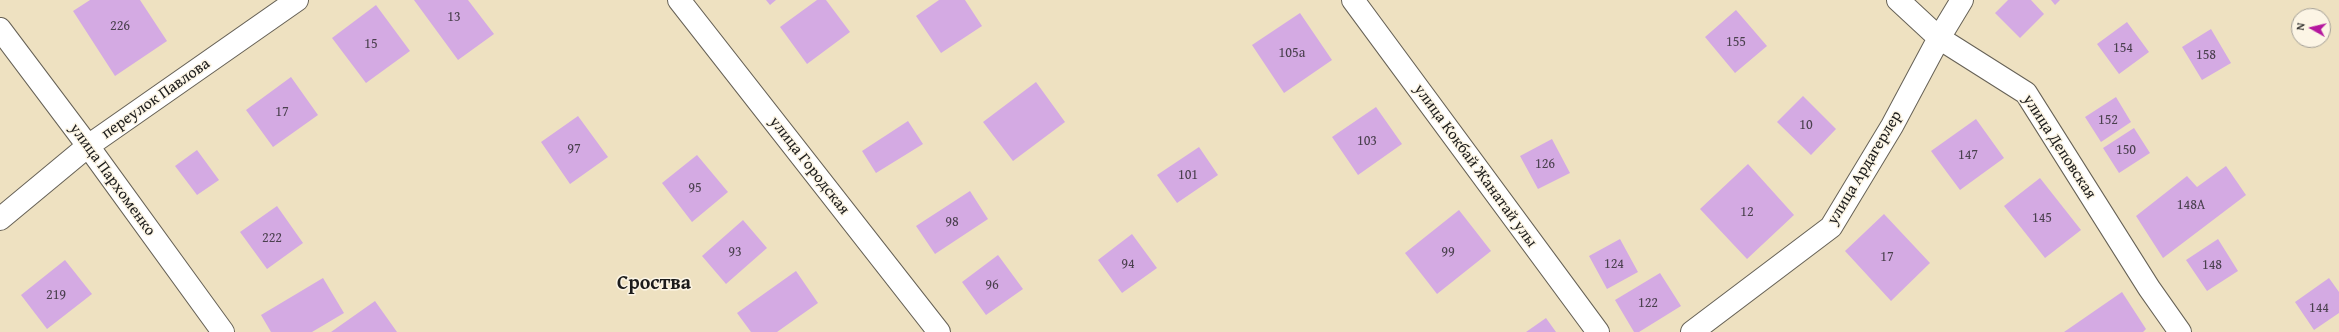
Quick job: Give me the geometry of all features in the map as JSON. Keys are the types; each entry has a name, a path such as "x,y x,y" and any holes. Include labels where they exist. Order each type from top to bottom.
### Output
{"street":[{"name":"переулок Павлова","path":"0,219 88,146 297,0"},
{"name":"улица Городская","path":"679,0 939,332"},
{"name":"улица Кокбай Жанатай улы","path":"1353,0 1598,332"},
{"name":"улица Деповская","path":"1898,0 1939,38 2026,93 2149,288 2180,332"},
{"name":"улица Ардагерлер","path":"1692,332 1831,227 1892,126 1939,38 1962,0"},
{"name":"улица Пархоменко","path":"0,29 88,146 222,332"}],"building":[{"path":"90,0 140,0 167,41 115,76 73,11"},
{"path":"414,0 468,0 494,34 458,60"},
{"path":"766,0 776,0 770,5"},
{"path":"817,0 826,0 850,32 807,64 780,27"},
{"path":"939,0 965,0 982,26 941,53 916,16"},
{"path":"2008,0 2031,0 2044,14 2020,38 1995,13"},
{"path":"2051,0 2060,0 2055,5"},
{"path":"376,5 410,51 366,83 332,38"},
{"path":"1736,10 1767,46 1735,73 1705,37"},
{"path":"1300,13 1332,60 1284,93 1252,45"},
{"path":"2127,22 2149,52 2119,74 2097,44"},
{"path":"2211,29 2231,63 2202,80 2182,47"},
{"path":"291,77 318,115 273,147 246,110"},
{"path":"1036,82 1065,122 1013,161 983,122"},
{"path":"1803,96 1836,129 1811,155 1777,122"},
{"path":"2116,97 2131,122 2101,142 2085,117"},
{"path":"1376,107 1402,144 1358,175 1332,137"},
{"path":"578,116 608,157 570,184 541,142"},
{"path":"1976,119 2004,158 1960,190 1931,151"},
{"path":"908,121 923,144 876,173 862,151"},
{"path":"2134,128 2150,153 2119,173 2103,148"},
{"path":"1552,139 1570,173 1538,189 1520,156"},
{"path":"1199,147 1218,175 1177,203 1157,175"},
{"path":"197,150 219,180 197,195 175,166"},
{"path":"697,155 728,192 692,222 662,183"},
{"path":"1748,164 1794,215 1747,259 1700,209"},
{"path":"2226,166 2246,195 2163,258 2136,216 2187,176 2197,187"},
{"path":"2040,178 2081,230 2045,258 2004,206"},
{"path":"970,191 988,219 935,254 916,226"},
{"path":"277,206 303,243 267,269 240,232"},
{"path":"1459,210 1491,251 1437,294 1405,253"},
{"path":"1884,214 1930,263 1891,301 1845,251"},
{"path":"743,220 767,248 726,284 702,256"},
{"path":"1132,234 1157,268 1122,293 1098,260"},
{"path":"1620,239 1638,272 1607,289 1589,256"},
{"path":"2218,239 2238,271 2207,291 2186,260"},
{"path":"998,255 1023,289 986,315 962,282"},
{"path":"65,260 92,294 47,329 21,295"},
{"path":"796,271 818,303 777,332 751,332 737,313"},
{"path":"1660,273 1681,306 1639,332 1634,332 1615,300"},
{"path":"323,278 344,313 312,332 271,332 261,315"},
{"path":"2329,278 2339,292 2339,313 2314,330 2295,302"},
{"path":"2122,292 2146,329 2143,332 2064,332"},
{"path":"375,301 397,332 331,332"},
{"path":"1546,318 1556,332 1526,332"}],"district":[{"name":"Сроства","path":"654,284"}]}
